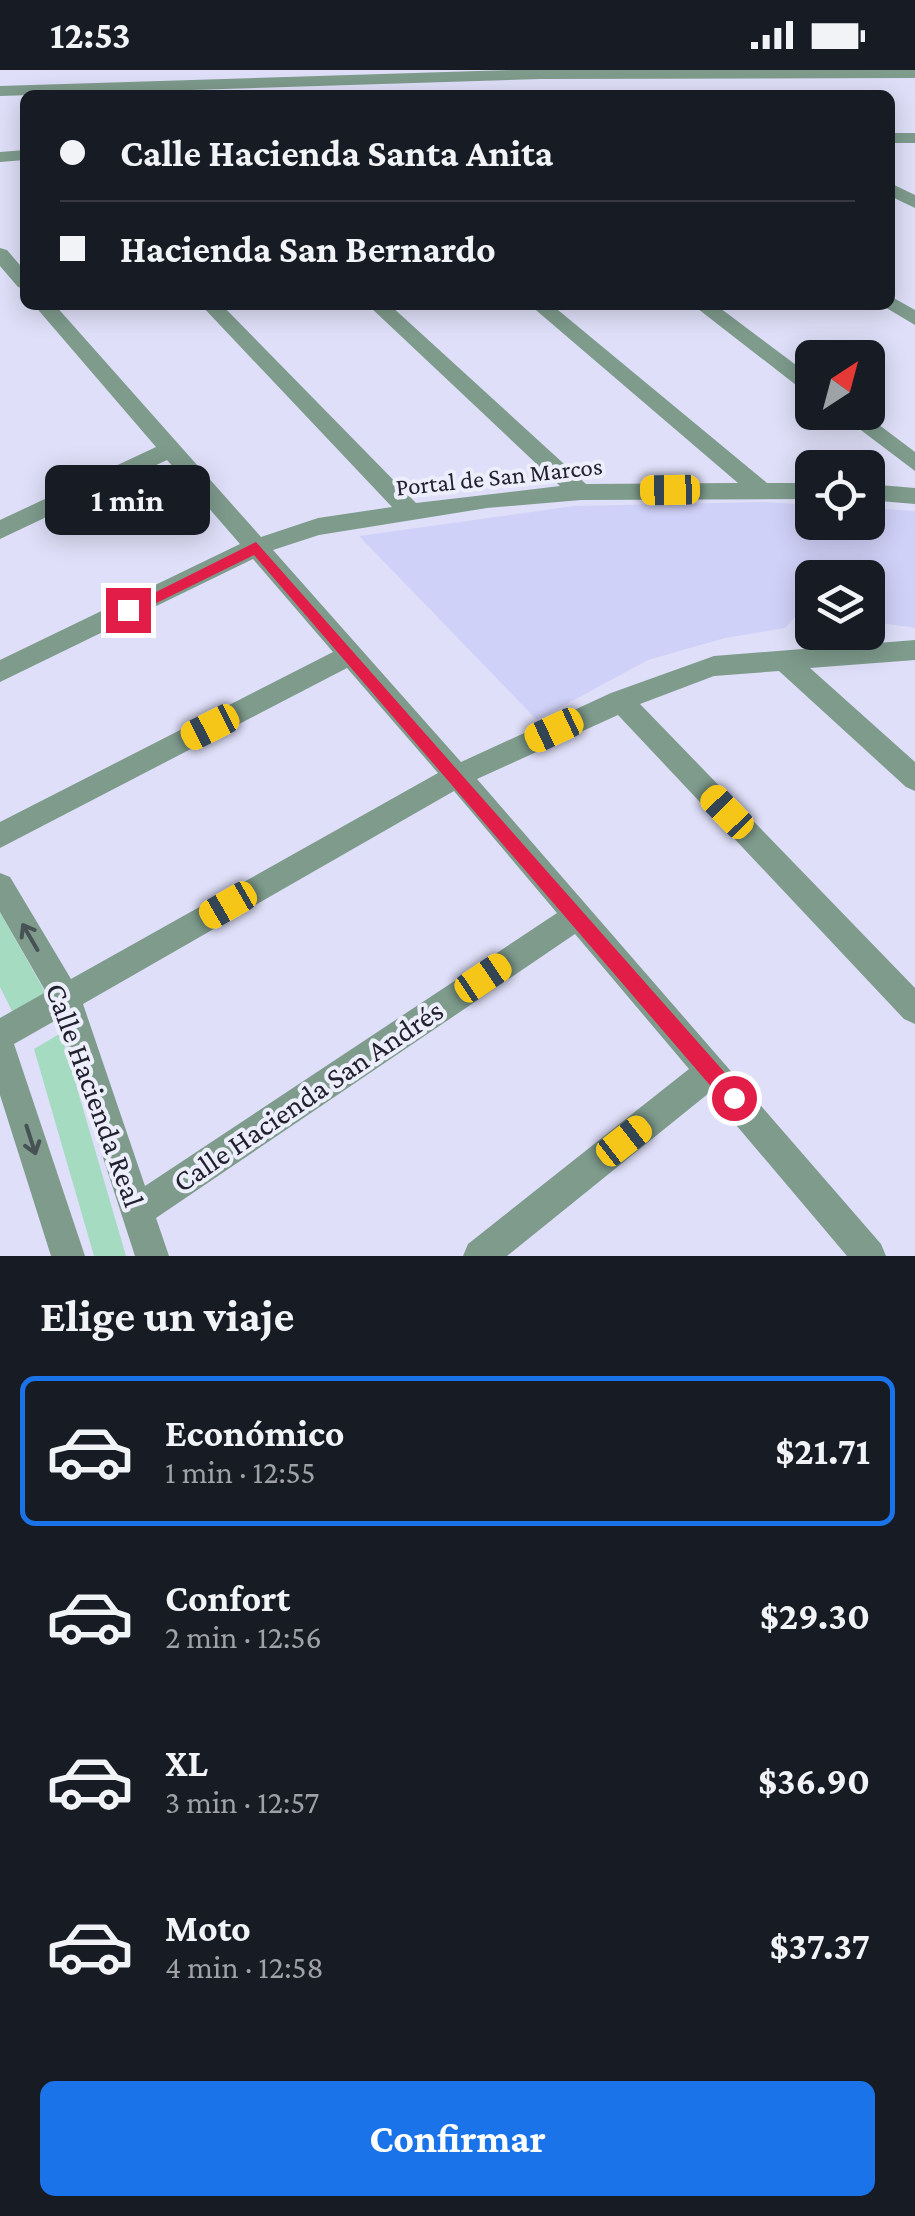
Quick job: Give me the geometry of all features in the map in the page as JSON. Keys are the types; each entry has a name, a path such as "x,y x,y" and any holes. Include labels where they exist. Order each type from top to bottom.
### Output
{"street":[{"path":"32,90 541,74 915,73"},
{"path":"541,74 568,90"},
{"path":"0,254 20,277"},
{"path":"48,310 869,1256"},
{"path":"216,310 412,513"},
{"path":"383,310 581,492"},
{"path":"546,310 761,490"},
{"path":"709,310 795,374"},
{"path":"871,430 915,463"},
{"path":"0,503 7,526 170,449"},
{"name":"Portal de San Marcos","path":"0,672 256,547 318,527 487,500 581,492 795,491"},
{"path":"885,493 915,496"},
{"path":"0,1036 456,776 620,700 714,666 915,650"},
{"path":"0,836 350,654"},
{"path":"783,659 915,779"},
{"path":"620,700 915,1009"},
{"name":"Calle Hacienda Real","path":"0,886 66,998 152,1256"},
{"name":"Calle Hacienda San Andrés","path":"138,1210 578,916"},
{"path":"0,1047 68,1256"},
{"path":"480,1256 711,1072"}],"shaded area":[{"path":"795,504 795,540 885,540 885,509 915,511 915,628 885,624 885,560 795,560 795,617 785,628 725,638 648,660 537,720 359,536 574,506"}],"green space":[{"path":"0,912 48,997 15,1017 0,987"},
{"path":"61,1033 126,1256 94,1256 34,1049"}],"route":[{"path":"128,610 256,547 734,1098"}]}
